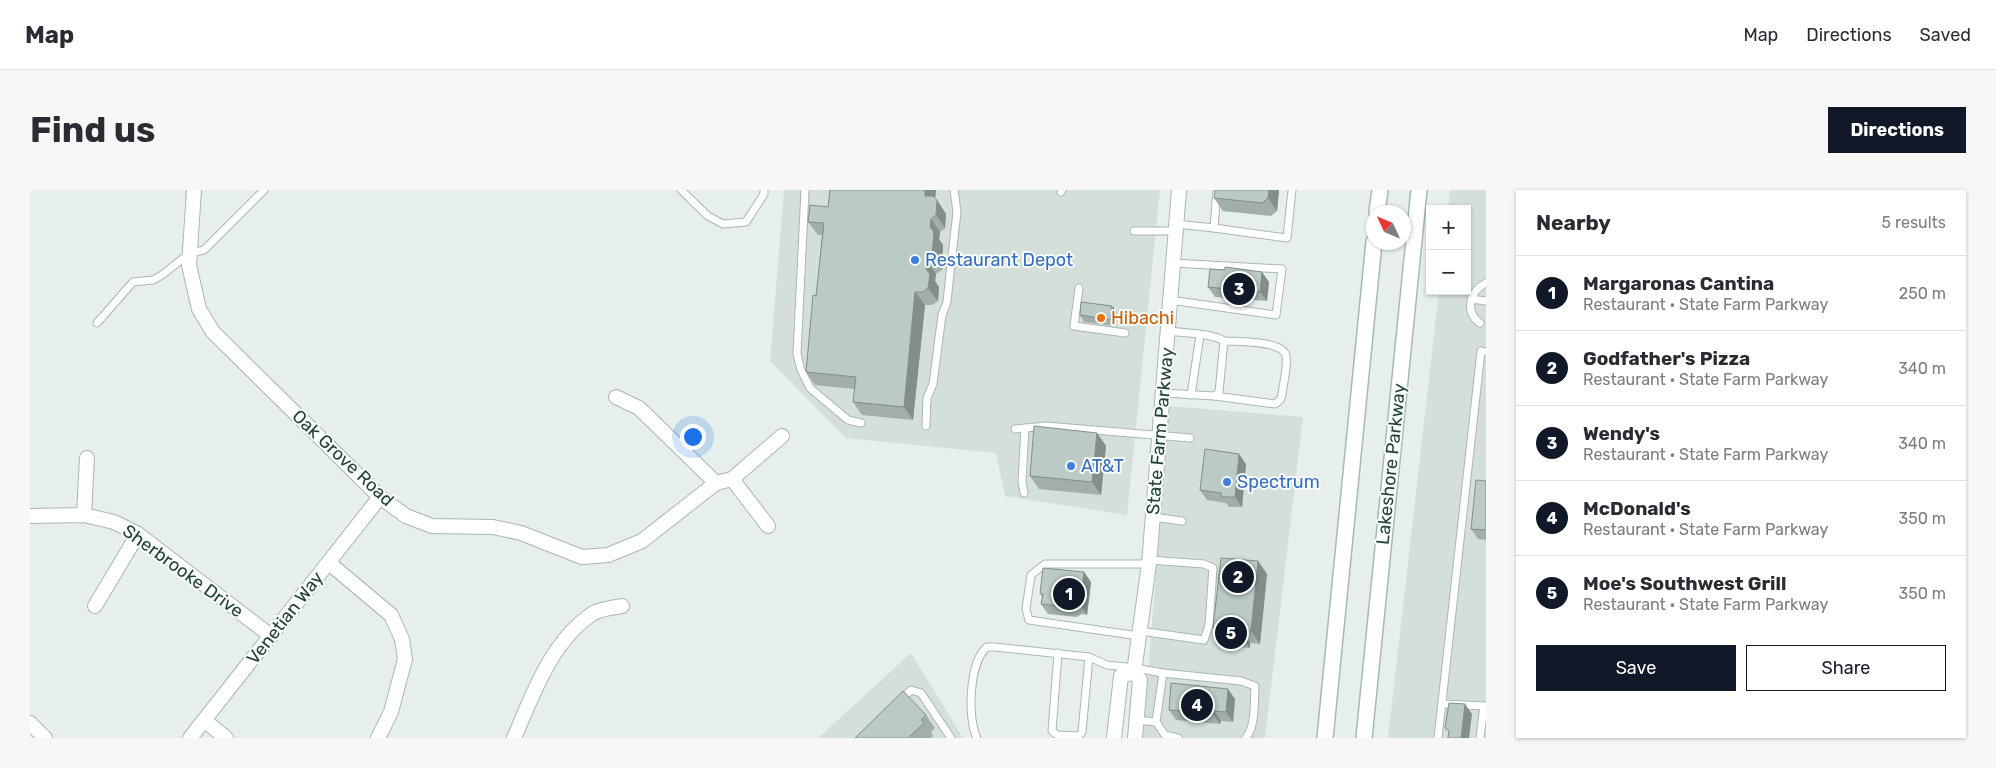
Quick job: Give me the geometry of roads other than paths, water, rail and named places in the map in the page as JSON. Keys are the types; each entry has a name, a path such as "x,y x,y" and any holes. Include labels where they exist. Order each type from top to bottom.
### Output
{"main road":[{"path":"1378,205 1380,190"},
{"name":"Lakeshore Parkway","path":"1364,738 1419,190"},
{"path":"1324,734 1373,250"}],"street":[{"name":"Oak Grove Road","path":"194,190 189,265 199,310 213,332 380,497 406,516 432,526 493,527 521,533 582,557 608,555 642,541 716,483 732,479 782,436"},
{"name":"State Farm Parkway","path":"1135,738 1140,680 1134,670 1149,562 1179,190"},
{"path":"616,397 639,408 716,483"},
{"path":"84,515 87,458"},
{"path":"732,479 768,526"},
{"name":"Venetian Way","path":"190,738 380,497"},
{"name":"Sherbrooke Drive","path":"30,516 84,515 114,522 138,534 271,636"},
{"path":"95,606 138,534"},
{"path":"329,563 391,615 402,639 405,659 391,712 378,738"},
{"path":"514,738 546,669 564,638 593,613 622,606"},
{"path":"1114,738 1121,676 1134,670"},
{"path":"204,720 226,738"},
{"path":"30,723 45,738"}],"lane":[{"path":"97,323 133,282 152,280 162,275 190,253 204,250 264,190"},
{"path":"681,190 708,216 722,224 746,222 764,194 764,190"},
{"path":"805,190 797,354 801,370 810,388 848,420 861,423"},
{"path":"926,426 927,398 933,384 942,316 947,302 957,212 954,190"},
{"path":"1214,228 1217,190"},
{"path":"1134,231 1176,227 1214,228 1287,238 1292,190"},
{"path":"1170,300 1276,315 1282,269 1173,263"},
{"path":"1480,323 1473,318 1471,299 1479,286 1486,283"},
{"path":"1079,288 1074,326 1125,332"},
{"path":"1471,299 1486,301"},
{"path":"1163,393 1215,396 1275,404 1282,395 1286,356 1282,350 1269,344 1224,341 1219,338 1168,331"},
{"path":"1191,395 1200,335"},
{"path":"1215,396 1219,392 1224,341"},
{"path":"1438,738 1481,351 1486,352"},
{"path":"1015,429 1046,426 1190,438"},
{"path":"1024,493 1022,481 1025,428"},
{"path":"1153,518 1182,521"},
{"path":"1149,562 1204,564 1213,568 1209,625 1204,640 1029,620 1026,609 1031,574 1045,564 1149,562"},
{"path":"978,738 970,712 978,658 982,651 995,647 1058,653 1089,658 1107,666 1163,674 1241,681 1255,686 1254,708 1249,733 1246,738"},
{"path":"1058,653 1052,731 1057,735 1079,736 1082,732 1089,658"},
{"path":"1163,674 1156,722 1165,735 1178,738"},
{"path":"897,704 911,690 921,693 951,738"},
{"path":"1443,704 1485,706 1480,738"},
{"path":"1136,720 1156,722"}],"place":[{"name":"Restaurant Depot","path":"915,260"},
{"name":"Wendy's","path":"1239,289"},
{"name":"Hibachi","path":"1101,318"},
{"name":"AT&T","path":"1071,466"},
{"name":"Spectrum","path":"1227,482"},
{"name":"Godfather's Pizza","path":"1238,577"},
{"name":"Margaronas Cantina","path":"1069,594"},
{"name":"Moe's Southwest Grill","path":"1231,633"},
{"name":"McDonald's","path":"1197,705"}]}
